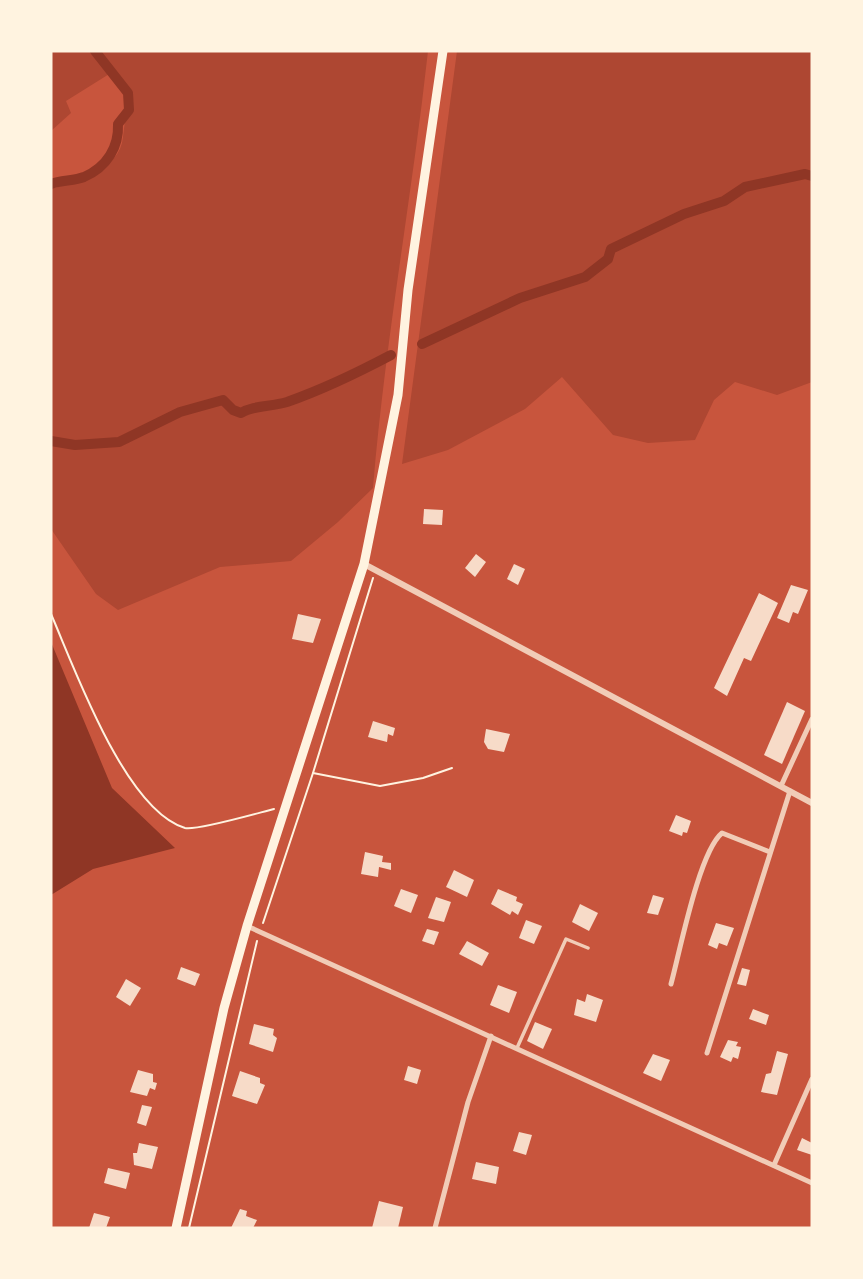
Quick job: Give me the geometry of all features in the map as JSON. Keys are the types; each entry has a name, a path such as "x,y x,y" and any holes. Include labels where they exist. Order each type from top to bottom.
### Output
{"highway":[{"path":"176,1228 224,1008 247,926 364,564 398,396 408,290 443,51"}],"street":[{"path":"364,564 812,803"},
{"path":"781,786 812,719"},
{"path":"707,1054 790,791"},
{"path":"671,984 698,884 715,839 722,833 770,852"},
{"path":"247,926 812,1182"},
{"path":"517,1048 566,939 588,948"},
{"path":"435,1228 468,1102 491,1036"},
{"path":"774,1165 812,1079"}],"path":[{"path":"190,1228 260,932 313,773 375,570"},
{"path":"51,614 114,756 135,786 171,822 188,829 285,806"},
{"path":"313,773 380,786 423,778 452,768"}],"shaded area":[{"path":"51,51 428,51 384,378 373,488 338,522 291,561 220,567 118,610 96,594 51,529 51,189 96,173 114,158 123,137 130,93 114,71 66,101 71,113 51,131"},
{"path":"457,51 812,51 812,382 777,395 735,382 714,400 695,440 648,443 613,435 562,377 525,409 448,450 402,464"},
{"path":"51,642 112,788 175,848 93,869 51,895"}],"building":[{"path":"424,509 443,510 442,525 423,524"},
{"path":"476,554 486,562 475,577 465,568"},
{"path":"514,564 525,569 518,585 507,579"},
{"path":"791,585 808,590 798,614 793,612 789,623 777,618"},
{"path":"759,593 778,603 751,661 744,658 727,696 714,688"},
{"path":"298,614 321,619 313,643 292,639"},
{"path":"787,702 805,711 782,764 764,755"},
{"path":"373,721 395,728 393,736 388,734 387,742 368,737"},
{"path":"486,729 510,734 504,752 488,749 484,742"},
{"path":"676,815 691,821 687,833 683,832 682,836 669,831"},
{"path":"365,852 383,856 382,862 391,863 391,870 379,867 378,877 361,874"},
{"path":"454,870 474,880 467,897 446,887"},
{"path":"401,889 418,895 411,913 394,906"},
{"path":"498,889 517,897 516,901 523,904 518,915 512,911 510,915 491,904"},
{"path":"653,895 664,898 658,915 647,913"},
{"path":"436,897 451,902 444,922 428,918"},
{"path":"580,904 598,913 589,931 572,922"},
{"path":"526,920 542,926 534,944 519,938"},
{"path":"716,923 734,928 727,946 719,943 717,949 708,945"},
{"path":"427,929 439,932 434,945 422,941"},
{"path":"467,941 489,953 482,966 459,954"},
{"path":"181,967 200,974 195,986 177,979"},
{"path":"742,968 750,970 746,986 737,984"},
{"path":"126,979 141,988 130,1006 116,997"},
{"path":"498,985 517,992 509,1013 490,1005"},
{"path":"587,994 603,1000 596,1022 574,1015 577,999 585,1002"},
{"path":"753,1009 769,1015 766,1025 749,1019"},
{"path":"535,1022 552,1029 543,1049 527,1041"},
{"path":"254,1024 274,1029 273,1035 277,1038 273,1052 249,1044"},
{"path":"728,1040 738,1042 736,1046 741,1047 738,1059 733,1057 731,1062 720,1057"},
{"path":"777,1051 788,1054 777,1095 761,1092 766,1074 771,1073"},
{"path":"653,1054 670,1060 661,1081 643,1073"},
{"path":"408,1066 421,1070 417,1084 404,1080"},
{"path":"138,1070 153,1074 153,1082 157,1083 155,1090 150,1088 147,1096 130,1092"},
{"path":"240,1071 260,1078 260,1083 265,1085 257,1104 232,1096"},
{"path":"142,1105 152,1107 146,1126 137,1123"},
{"path":"519,1132 532,1135 526,1155 513,1151"},
{"path":"802,1138 812,1143 812,1155 797,1150"},
{"path":"139,1143 158,1147 152,1169 134,1165 133,1153 137,1153"},
{"path":"476,1162 499,1167 496,1184 472,1179"},
{"path":"108,1168 130,1173 126,1189 104,1183"},
{"path":"379,1201 403,1207 398,1228 372,1228"},
{"path":"240,1209 247,1211 246,1216 257,1220 253,1228 231,1228"},
{"path":"94,1213 110,1217 106,1228 89,1228"}],"waterway":[{"path":"51,184 84,177 99,168 114,148 118,124 129,110 128,93 95,51"},
{"path":"422,344 520,298 585,277 608,259 611,249 684,214 724,201 745,187 805,174 812,176"},
{"path":"51,441 75,445 119,442 180,412 223,400 233,410 241,413 281,404 327,386 391,355"}]}
